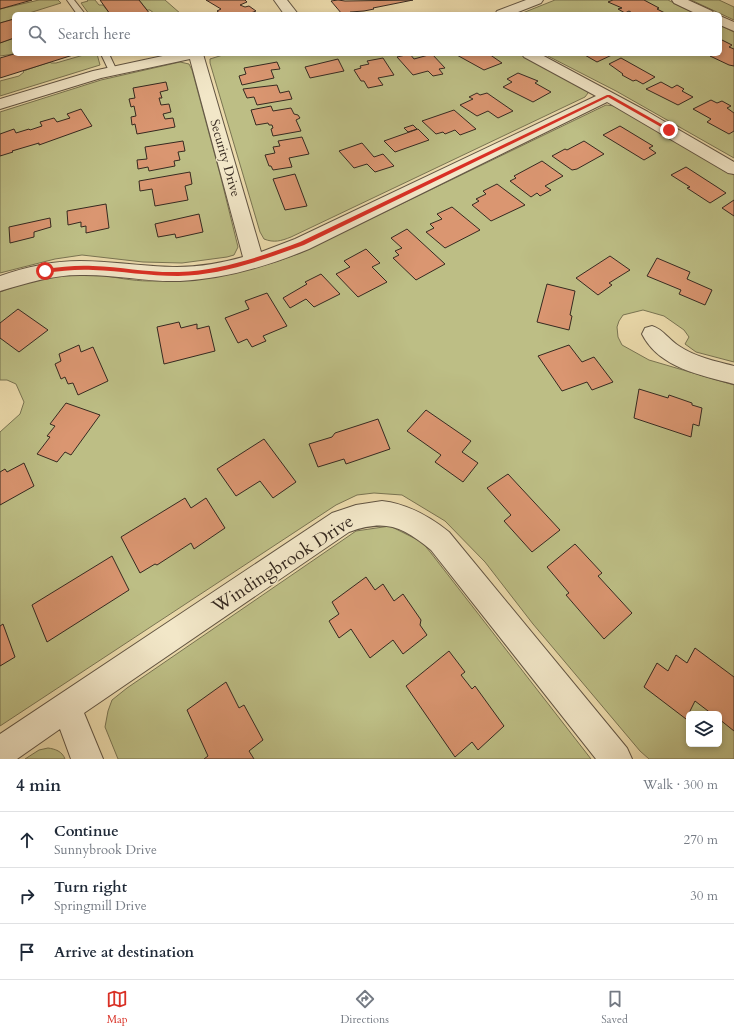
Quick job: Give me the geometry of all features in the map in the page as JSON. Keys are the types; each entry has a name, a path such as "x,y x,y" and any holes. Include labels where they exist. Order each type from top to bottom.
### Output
{"street":[{"path":"280,0 290,12"},
{"path":"507,12 537,0"},
{"path":"678,0 703,12"},
{"path":"722,21 734,27"},
{"path":"0,104 48,88 113,70 182,56"},
{"name":"Security Drive","path":"197,56 254,261"},
{"path":"533,56 608,96 734,169"},
{"path":"0,284 40,272 68,268 93,268 146,274 179,274 212,271 254,261 302,244 608,96"},
{"path":"652,334 663,348 680,359 734,375"},
{"name":"Windingbrook Drive","path":"0,752 341,522 360,515 383,513 407,518 424,527 440,541 616,759"},
{"path":"67,707 87,759"}],"lane":[{"path":"70,0 79,12"},
{"path":"106,56 113,70"}],"green space":[{"path":"39,0 58,0 61,3 32,12 12,12 12,20 0,23 0,9"},
{"path":"87,0 95,0 99,5 103,5 108,12 88,12 81,3 88,1"},
{"path":"139,0 165,0 179,12 152,12 147,10"},
{"path":"555,0 668,0 692,12 525,12"},
{"path":"691,0 719,0 734,7 734,20 722,14 722,12 717,12"},
{"path":"722,26 734,32 734,158 616,91 548,56 722,56"},
{"path":"12,39 12,54 0,56 0,43"},
{"path":"80,56 98,56 100,65 0,96 0,81 19,76 24,72 23,71 50,62 56,63"},
{"path":"220,56 523,56 588,91 588,93 585,97 291,237 271,241 264,239 260,232 210,59"},
{"path":"180,62 189,64 192,70 238,247 234,255 182,263 143,262 82,255 55,259 0,273 0,112 101,80"},
{"path":"606,105 615,106 734,175 734,362 696,352 685,344 689,337 684,330 664,316 643,310 623,315 617,327 618,337 622,345 649,360 734,385 734,759 649,759 640,751 533,624 485,562 445,521 402,495 374,493 357,495 336,505 0,726 0,432 20,414 24,402 16,384 7,380 0,380 0,292 48,278 85,274 149,281 207,278 263,266 300,253"},
{"path":"390,526 422,542 591,759 118,759 105,727 112,700 127,688 356,531"},
{"path":"48,748 58,751 65,759 25,759 39,750"}],"building":[{"path":"0,0 32,0 0,9"},
{"path":"100,0 139,0 148,12 109,12"},
{"path":"206,0 245,0 247,2 240,5 245,7 249,6 256,11 217,11 221,9"},
{"path":"413,0 364,11 350,12 340,12 331,1"},
{"path":"613,0 644,0 659,8 657,9 663,12 623,12 618,9 622,8 608,2"},
{"path":"12,20 12,39 0,43 0,23"},
{"path":"722,40 732,45 729,47 734,49 734,66 710,56 722,56"},
{"path":"12,55 12,56 70,56 0,78 0,58"},
{"path":"412,56 414,59 425,56 434,56 445,68 439,69 443,74 433,76 428,71 413,75 397,57"},
{"path":"459,56 492,56 502,63 484,70"},
{"path":"586,56 610,56 597,62"},
{"path":"383,58 394,75 378,78 383,85 368,88 364,81 361,81 354,70 361,68 360,66 369,64 367,61"},
{"path":"621,58 655,77 643,84 622,75 623,74 609,64"},
{"path":"338,59 344,71 310,78 305,67"},
{"path":"277,62 280,69 271,70 274,78 242,85 239,76 246,74 244,68"},
{"path":"518,73 538,81 535,83 551,92 533,102 503,87 512,82 507,79"},
{"path":"166,82 168,90 160,92 162,98 159,98 161,105 169,104 171,112 163,114 165,119 173,118 175,127 137,134 135,124 132,125 131,117 136,116 134,106 131,107 129,99 135,98 133,88"},
{"path":"661,82 672,88 677,85 684,89 682,91 693,97 678,105 646,89"},
{"path":"277,85 280,93 289,91 292,99 257,105 254,97 247,98 243,89"},
{"path":"477,93 480,95 487,93 513,111 498,118 488,111 477,116 460,105 473,99 469,97"},
{"path":"711,100 717,103 722,101 731,106 727,108 734,113 734,131 729,134 707,122 711,119 693,109"},
{"path":"271,106 273,111 291,108 294,114 298,115 300,118 296,120 301,131 273,136 271,129 273,128 272,125 269,125 268,123 256,125 251,110"},
{"path":"81,109 92,126 39,145 39,143 0,156 0,134 14,129 16,133 30,130 42,126 40,122 54,118 57,122 70,118 67,114"},
{"path":"454,110 476,129 460,135 455,130 445,134 443,132 436,134 422,121"},
{"path":"413,125 417,129 408,132 404,128"},
{"path":"620,126 653,146 649,148 656,153 644,160 603,135"},
{"path":"418,129 429,140 395,152 384,141"},
{"path":"302,137 309,154 289,158 292,167 273,170 271,166 269,166 265,155 275,153 273,147 280,146 278,141"},
{"path":"183,141 185,151 178,152 180,160 174,161 175,166 149,171 148,167 138,169 137,160 147,159 145,147"},
{"path":"584,141 604,154 577,169 572,170 552,156 565,149 567,150"},
{"path":"362,143 374,157 383,154 394,166 375,172 367,164 354,168 339,151"},
{"path":"542,161 563,176 545,186 551,190 540,196 537,193 531,197 510,181 516,178 514,176"},
{"path":"686,167 726,193 710,203 687,188 690,187 671,175"},
{"path":"190,172 192,184 185,186 188,200 155,206 152,189 140,191 139,181"},
{"path":"295,174 307,206 285,210 273,179"},
{"path":"497,184 525,205 491,221 472,205 479,201 476,199 486,194 483,191"},
{"path":"734,200 734,216 722,208"},
{"path":"106,204 109,228 86,233 86,226 81,227 81,222 68,225 67,211"},
{"path":"452,207 480,230 445,248 426,232 434,228 430,224 442,219 437,214"},
{"path":"199,214 203,232 176,238 175,234 158,237 155,224"},
{"path":"50,218 51,227 34,232 34,237 10,243 9,227"},
{"path":"407,229 445,264 416,280 393,258 399,255 395,251 402,248 391,238"},
{"path":"366,249 380,263 372,267 387,282 358,297 336,274 350,267 344,261"},
{"path":"610,256 630,270 609,283 612,285 598,295 576,278"},
{"path":"657,258 690,272 687,279 712,290 705,305 679,294 681,290 647,276"},
{"path":"321,274 340,294 314,307 306,299 290,308 283,298 307,284 305,282"},
{"path":"547,284 575,291 570,315 572,316 569,330 537,322"},
{"path":"267,293 287,326 263,336 266,341 252,347 247,339 238,343 225,318 249,309 245,301"},
{"path":"18,309 48,330 19,352 0,338 0,323"},
{"path":"179,322 181,328 197,324 197,329 209,326 215,351 164,364 157,327"},
{"path":"79,345 81,352 93,347 108,381 78,395 73,383 68,384 65,377 61,379 55,364 61,361 59,354"},
{"path":"569,345 582,362 594,357 613,382 592,390 587,382 562,391 538,356"},
{"path":"639,389 668,398 669,395 702,408 699,426 693,424 691,437 634,418"},
{"path":"66,403 100,415 71,455 65,452 57,462 37,454 50,437 47,436 55,426 50,424"},
{"path":"426,410 471,441 462,452 478,463 463,482 435,462 441,455 407,431"},
{"path":"378,419 390,449 346,464 344,459 318,467 309,444 332,437 335,433"},
{"path":"264,439 296,482 273,498 260,481 236,496 217,469"},
{"path":"24,463 34,486 0,505 0,472 5,469 7,472"},
{"path":"508,474 560,530 532,552 504,521 511,515 487,488"},
{"path":"185,498 191,508 206,498 225,528 194,549 191,543 157,565 155,564 140,573 121,537"},
{"path":"575,544 602,573 598,576 632,613 604,639 566,595 569,593 547,567"},
{"path":"112,556 129,590 47,642 32,605"},
{"path":"366,577 375,590 383,584 394,601 403,594 421,620 420,625 427,635 403,654 393,640 370,658 351,629 339,638 329,621 339,614 332,602"},
{"path":"3,624 15,657 0,666 0,626"},
{"path":"695,648 734,677 734,731 722,721 722,711 708,711 695,701 690,711 686,711 686,719 644,687 657,663 668,671 676,655 687,663"},
{"path":"449,651 465,672 461,675 472,689 475,686 504,726 478,750 472,742 455,757 406,686"},
{"path":"226,682 239,708 244,705 263,740 249,751 254,759 204,759 208,756 187,710"}],"route":[{"path":"45,271 68,268 93,268 146,274 179,274 212,271 254,261 302,244 608,96 669,130"}]}
